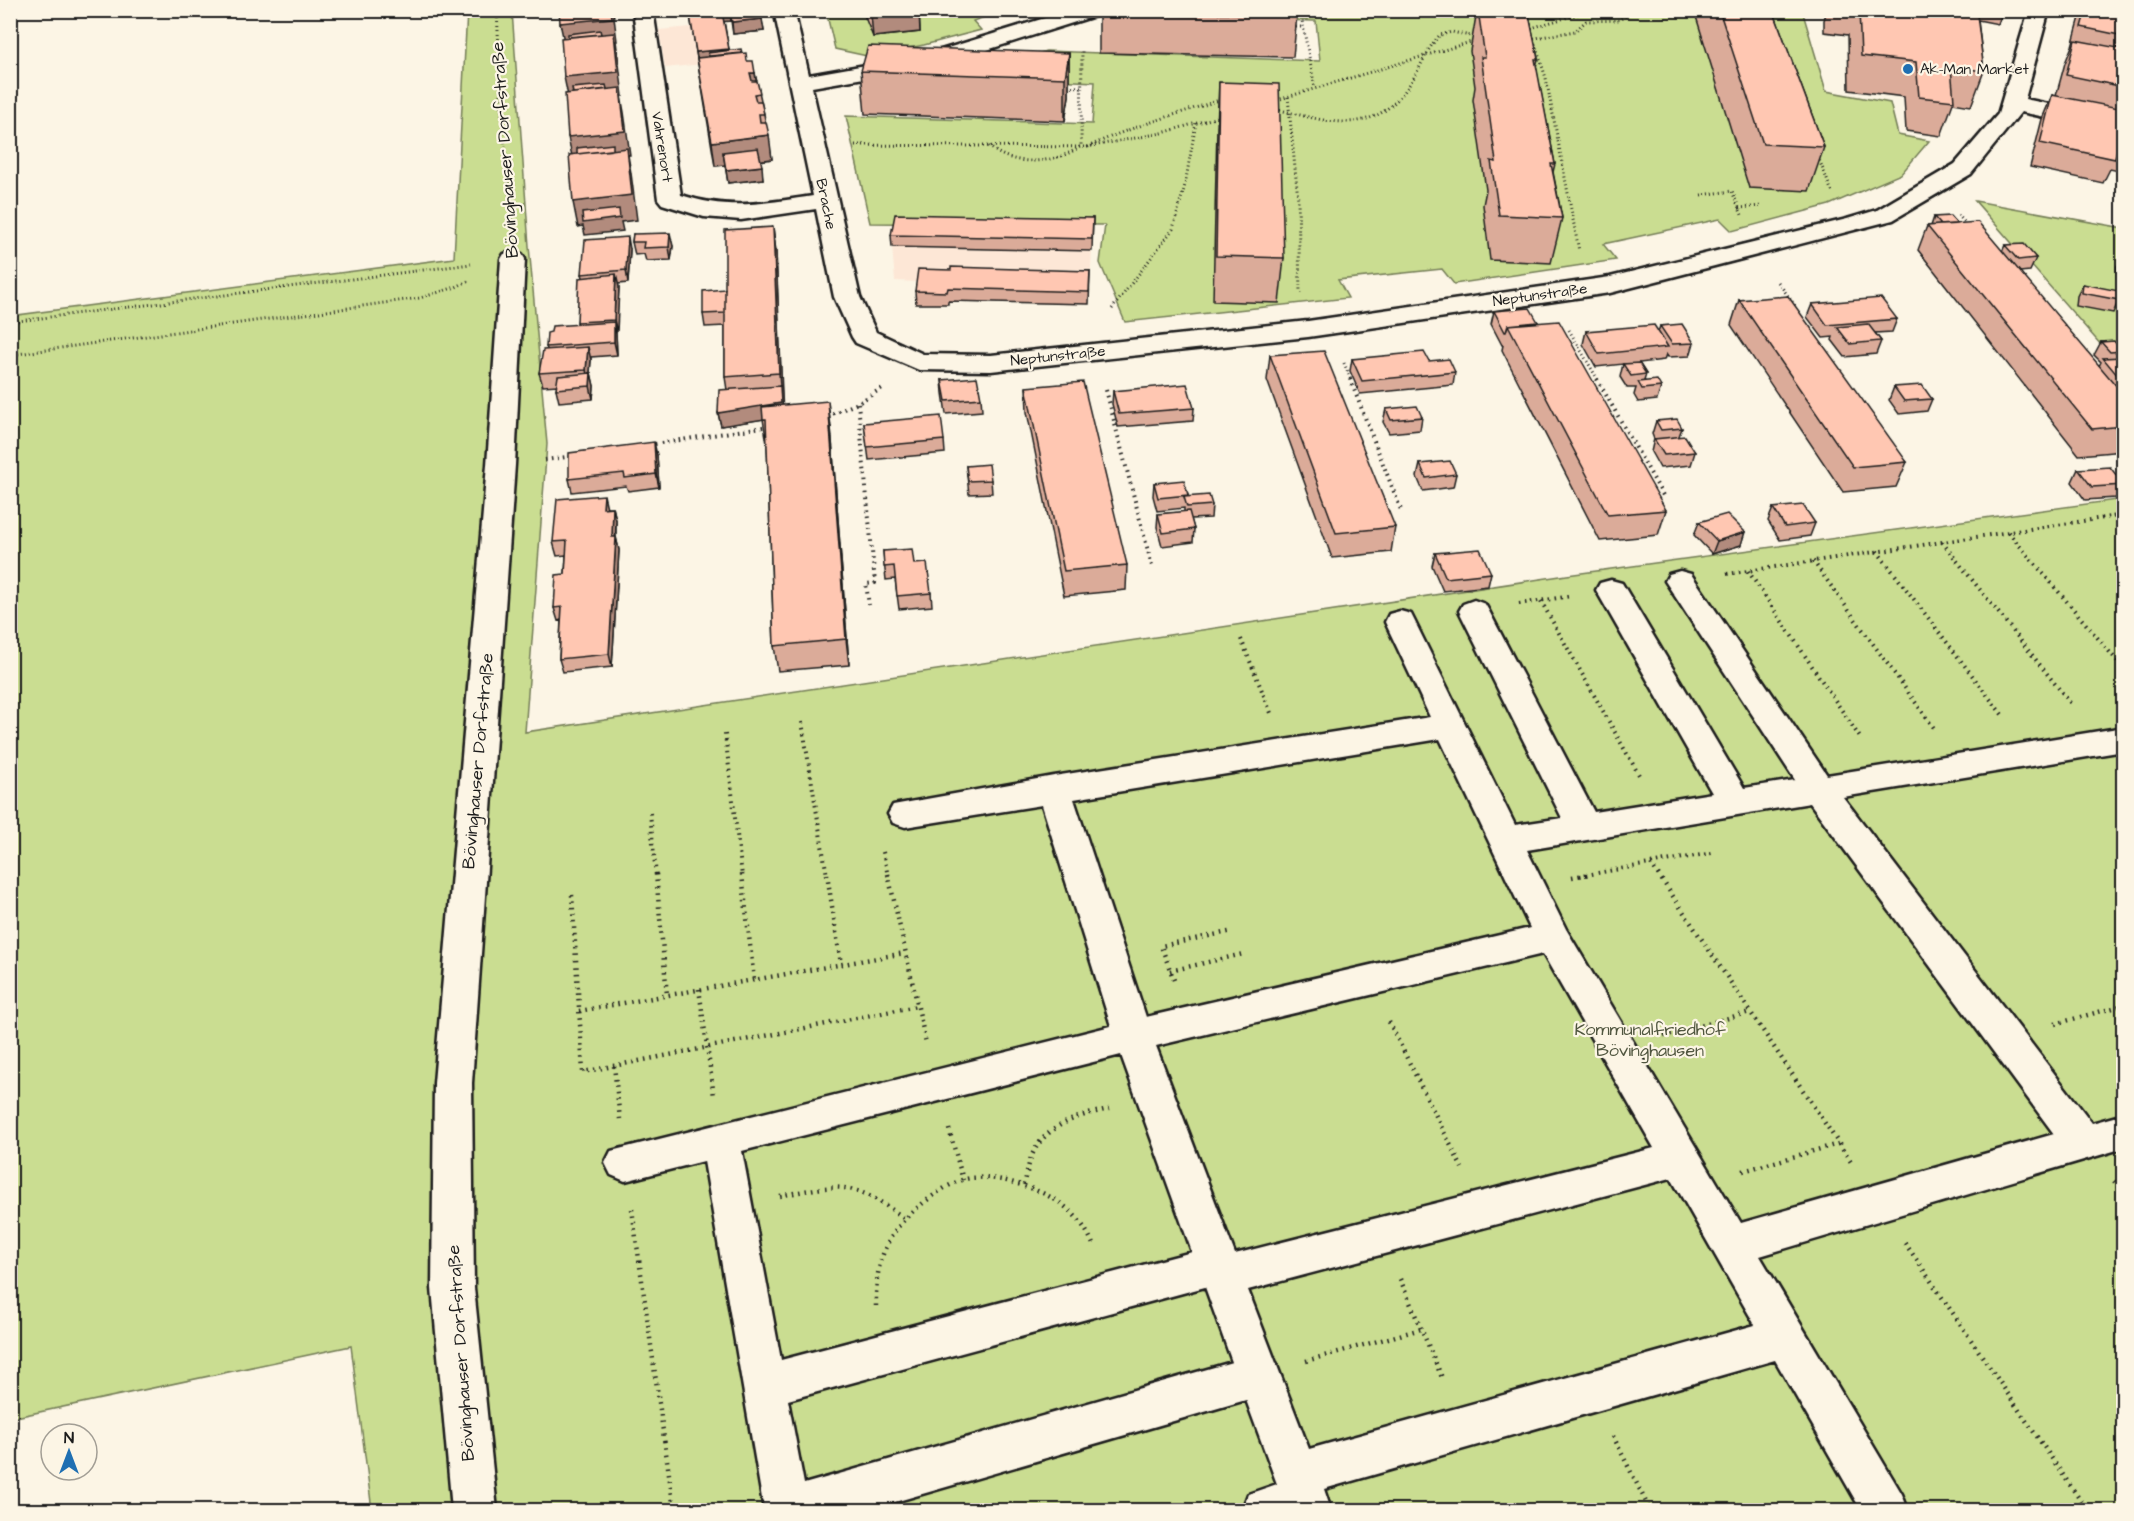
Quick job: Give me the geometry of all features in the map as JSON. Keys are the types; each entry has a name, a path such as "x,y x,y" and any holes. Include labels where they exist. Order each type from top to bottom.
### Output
{"street":[{"name":"Vahrenort","path":"643,10 670,199 704,210 741,213 825,201"},
{"name":"Brache","path":"784,10 848,297 865,338 919,362"},
{"path":"800,83 931,60 1094,10"},
{"name":"Neptunstraße","path":"919,362 991,363 1101,351 1329,325 1610,285 1756,250 1885,215 1963,169 2009,115 2039,10"},
{"path":"2012,103 2124,128"},
{"name":"Bövinghauser Dorfstraße","path":"474,1510 453,1288 453,1083 501,465 513,259"},
{"path":"1680,581 1819,790 2084,1143"},
{"path":"1611,590 1735,803"},
{"path":"1474,611 1584,827"},
{"path":"1400,622 1552,937 1886,1510"},
{"path":"905,814 1450,726"},
{"path":"1505,840 2113,741"},
{"path":"1054,789 1133,1036 1304,1494"},
{"path":"625,1163 1133,1036 1552,937"},
{"path":"1732,1245 2124,1131"},
{"path":"720,1139 786,1510"},
{"path":"764,1386 1109,1293 1382,1235 1483,1208 1689,1171"},
{"path":"1264,1510 1463,1428 1785,1336"},
{"path":"791,1510 1259,1374"}],"path":[{"name":"Bövinghauser Dorfstraße","path":"497,10 513,259"},
{"path":"1300,10 1315,88"},
{"path":"1524,28 1592,10"},
{"path":"1522,40 1575,31 1586,21 1612,21 1629,18 1635,10"},
{"path":"988,146 1005,158 1022,160 1047,159 1073,154 1081,146 1082,20 1072,18"},
{"path":"1291,27 1303,27"},
{"path":"1530,27 1546,78 1586,288"},
{"path":"1269,103 1315,88 1425,55 1459,45 1482,39 1460,32 1444,33 1437,37 1425,55 1413,81 1383,113 1371,119 1322,120 1270,108"},
{"path":"1288,97 1298,199 1300,300"},
{"path":"1087,147 1119,132 1163,120 1216,100 1230,99"},
{"path":"814,146 1087,147 1117,143 1228,114"},
{"path":"1112,309 1173,229 1185,185 1196,123"},
{"path":"1815,147 1834,197"},
{"path":"1933,187 1975,234"},
{"path":"1701,195 1732,191 1739,208"},
{"path":"1756,250 1800,314"},
{"path":"10,322 513,259"},
{"path":"10,355 420,298 456,287 513,259"},
{"path":"1548,293 1665,499"},
{"path":"1329,325 1401,510"},
{"path":"1101,351 1108,400 1152,566"},
{"path":"817,418 858,403 919,362"},
{"path":"858,403 875,583 866,584 869,605"},
{"path":"649,445 776,425"},
{"path":"501,465 579,455"},
{"path":"1680,581 2124,515"},
{"path":"2008,532 2124,669"},
{"path":"1942,541 2113,741"},
{"path":"1877,551 2032,754"},
{"path":"1813,561 1960,765"},
{"path":"1748,571 1888,779"},
{"path":"1474,611 1611,590"},
{"path":"1541,601 1661,815"},
{"path":"1241,639 1286,753"},
{"path":"802,722 841,964"},
{"path":"725,734 754,980"},
{"path":"650,813 667,995"},
{"path":"882,854 917,1006 963,1180"},
{"path":"1527,885 1652,864 1838,1144 2087,1510"},
{"path":"572,895 583,1072 917,1006"},
{"path":"1189,1023 1161,946 1233,931"},
{"path":"579,1011 905,953"},
{"path":"1170,971 1243,954"},
{"path":"1368,980 1483,1208"},
{"path":"699,989 720,1139"},
{"path":"2004,1038 2124,1005"},
{"path":"1617,1049 1750,1012"},
{"path":"614,1066 625,1163 674,1510"},
{"path":"1024,1185 1033,1152 1045,1136 1083,1115 1156,1098"},
{"path":"1689,1171 1838,1144"},
{"path":"888,1353 876,1306 874,1284 878,1262 885,1243 904,1218 938,1191 963,1180 985,1178 1024,1185 1054,1199 1078,1216 1091,1238 1109,1293"},
{"path":"732,1207 828,1185 846,1185 865,1191 904,1218"},
{"path":"1382,1235 1463,1428"},
{"path":"1259,1374 1421,1329"},
{"path":"1592,1391 1650,1510"}],"shaded area":[{"path":"723,24 731,61 665,68 659,30"},
{"path":"896,227 1093,230 1089,305 949,301 948,305 916,304 919,282 895,281 892,247"}],"green space":[{"path":"1802,10 1826,91 1890,103 1898,135 1929,141 1901,174 1829,205 1732,231 1720,219 1603,244 1616,260 1454,284 1442,269 1338,280 1348,298 1125,322 1100,263 1105,225 870,223 846,116 1092,124 1095,82 955,75 1046,51 1320,61 1316,21 1151,17 1173,11"},
{"name":"Kommunalfriedhof Bövinghausen","path":"467,11 512,11 529,246 547,444 525,732 1567,575 2123,499 2123,1510 372,1510 351,1346 11,1418 10,316 454,258"},
{"path":"826,11 1002,11 973,21 981,30 924,45 867,56 835,49"},
{"path":"1975,201 2123,228 2123,370"}],"building":[{"path":"559,10 611,10 612,18 560,23"},
{"path":"729,10 760,10 762,19 732,22"},
{"path":"870,10 902,10 871,14"},
{"path":"1104,10 1296,10 1297,15"},
{"path":"1478,10 1528,10 1555,164 1551,164 1562,218 1499,215 1491,161 1496,162 1481,57 1485,57"},
{"path":"1719,10 1773,10 1824,147 1763,144"},
{"path":"1859,10 1963,10 1964,13 1977,15 1984,71 1951,67 1954,101 1919,97 1916,62 1861,56"},
{"path":"2086,10 2124,10 2124,36 2081,27"},
{"path":"722,12 729,49 696,52 690,15"},
{"path":"600,30 601,34 568,37 568,34"},
{"path":"614,33 618,72 564,77 561,38"},
{"path":"2075,40 2124,49 2124,87 2066,75"},
{"path":"868,46 1069,53 1065,78 861,71"},
{"path":"741,49 742,53 709,56 708,53"},
{"path":"746,53 747,61 753,61 755,73 750,73 752,81 757,81 760,93 754,94 756,101 761,101 764,114 759,114 760,122 766,122 769,135 712,142 697,58"},
{"path":"1219,82 1279,84 1284,258 1216,256"},
{"path":"606,85 607,89 573,93 572,88"},
{"path":"620,88 625,131 568,137 565,94"},
{"path":"2052,95 2124,109 2124,146 2118,144 2115,159 2040,143"},
{"path":"613,144 613,150 577,154 577,148"},
{"path":"627,148 632,195 573,202 569,155"},
{"path":"758,148 762,166 726,170 723,152"},
{"path":"619,209 620,218 583,223 582,213"},
{"path":"895,214 1093,218 1092,239 891,235"},
{"path":"1950,216 1957,224 1941,225 1934,217"},
{"path":"1978,222 2124,395 2124,426 2092,429 1927,226"},
{"path":"773,227 779,373 725,377 725,230"},
{"path":"670,233 669,247 643,248 644,242 632,242 633,234"},
{"path":"628,237 626,270 582,274 585,240"},
{"path":"2024,244 2036,258 2018,260 2005,245"},
{"path":"951,267 1090,271 1089,292 948,288 947,292 915,291 918,269 951,270"},
{"path":"616,274 614,320 577,322 579,278"},
{"path":"2083,284 2119,291 2119,300 2082,293"},
{"path":"725,289 725,313 703,314 703,291"},
{"path":"1788,296 1907,462 1853,467 1739,300"},
{"path":"1881,298 1897,319 1827,325 1812,304"},
{"path":"1530,308 1538,322 1508,325 1506,332 1494,311"},
{"path":"1559,321 1666,510 1608,515 1508,325"},
{"path":"614,322 614,342 546,347 547,333 551,332 552,326"},
{"path":"1682,324 1694,343 1672,344 1660,326"},
{"path":"1868,324 1881,341 1850,344 1837,327"},
{"path":"1654,325 1668,347 1599,354 1586,331"},
{"path":"2114,341 2122,351 2110,352 2101,342"},
{"path":"588,347 586,370 539,373 543,350"},
{"path":"1324,351 1395,527 1336,533 1270,355"},
{"path":"1424,352 1429,361 1449,359 1455,372 1362,381 1352,359"},
{"path":"2122,357 2124,375 2118,376 2103,358"},
{"path":"1639,363 1646,374 1631,376 1623,364"},
{"path":"591,373 590,386 556,389 558,376"},
{"path":"977,377 981,398 946,401 942,380"},
{"path":"1657,380 1661,387 1642,389 1638,382"},
{"path":"1083,382 1127,565 1064,571 1026,387"},
{"path":"1187,384 1194,408 1119,414 1113,391"},
{"path":"1922,385 1932,399 1904,401 1894,387"},
{"path":"780,386 781,403 718,413 719,390"},
{"path":"828,401 846,639 774,646 766,419 763,419 762,407"},
{"path":"1417,406 1422,417 1391,420 1386,409"},
{"path":"941,416 944,440 867,447 864,423"},
{"path":"1677,419 1682,428 1661,430 1656,421"},
{"path":"1685,436 1695,452 1664,455 1654,439"},
{"path":"654,442 656,474 625,478 624,473 569,479 569,453"},
{"path":"1450,461 1456,474 1426,478 1420,464"},
{"path":"989,464 991,480 968,481 966,466"},
{"path":"2110,467 2124,485 2092,487 2078,469"},
{"path":"1184,480 1188,495 1158,498 1154,483"},
{"path":"604,495 603,508 613,507 612,537 616,537 609,654 559,659 562,607 554,608 556,575 565,574 567,541 553,542 557,499"},
{"path":"1209,495 1212,505 1187,507 1184,497"},
{"path":"1803,505 1815,523 1785,527 1773,508"},
{"path":"1189,511 1194,529 1163,533 1158,514"},
{"path":"1727,514 1745,532 1717,541 1699,522"},
{"path":"912,549 914,564 927,563 931,593 897,596 894,566 884,567 883,551"},
{"path":"1480,549 1491,573 1446,578 1435,553"}],"place":[{"name":"Ak-Man Market","path":"1908,69"}]}
